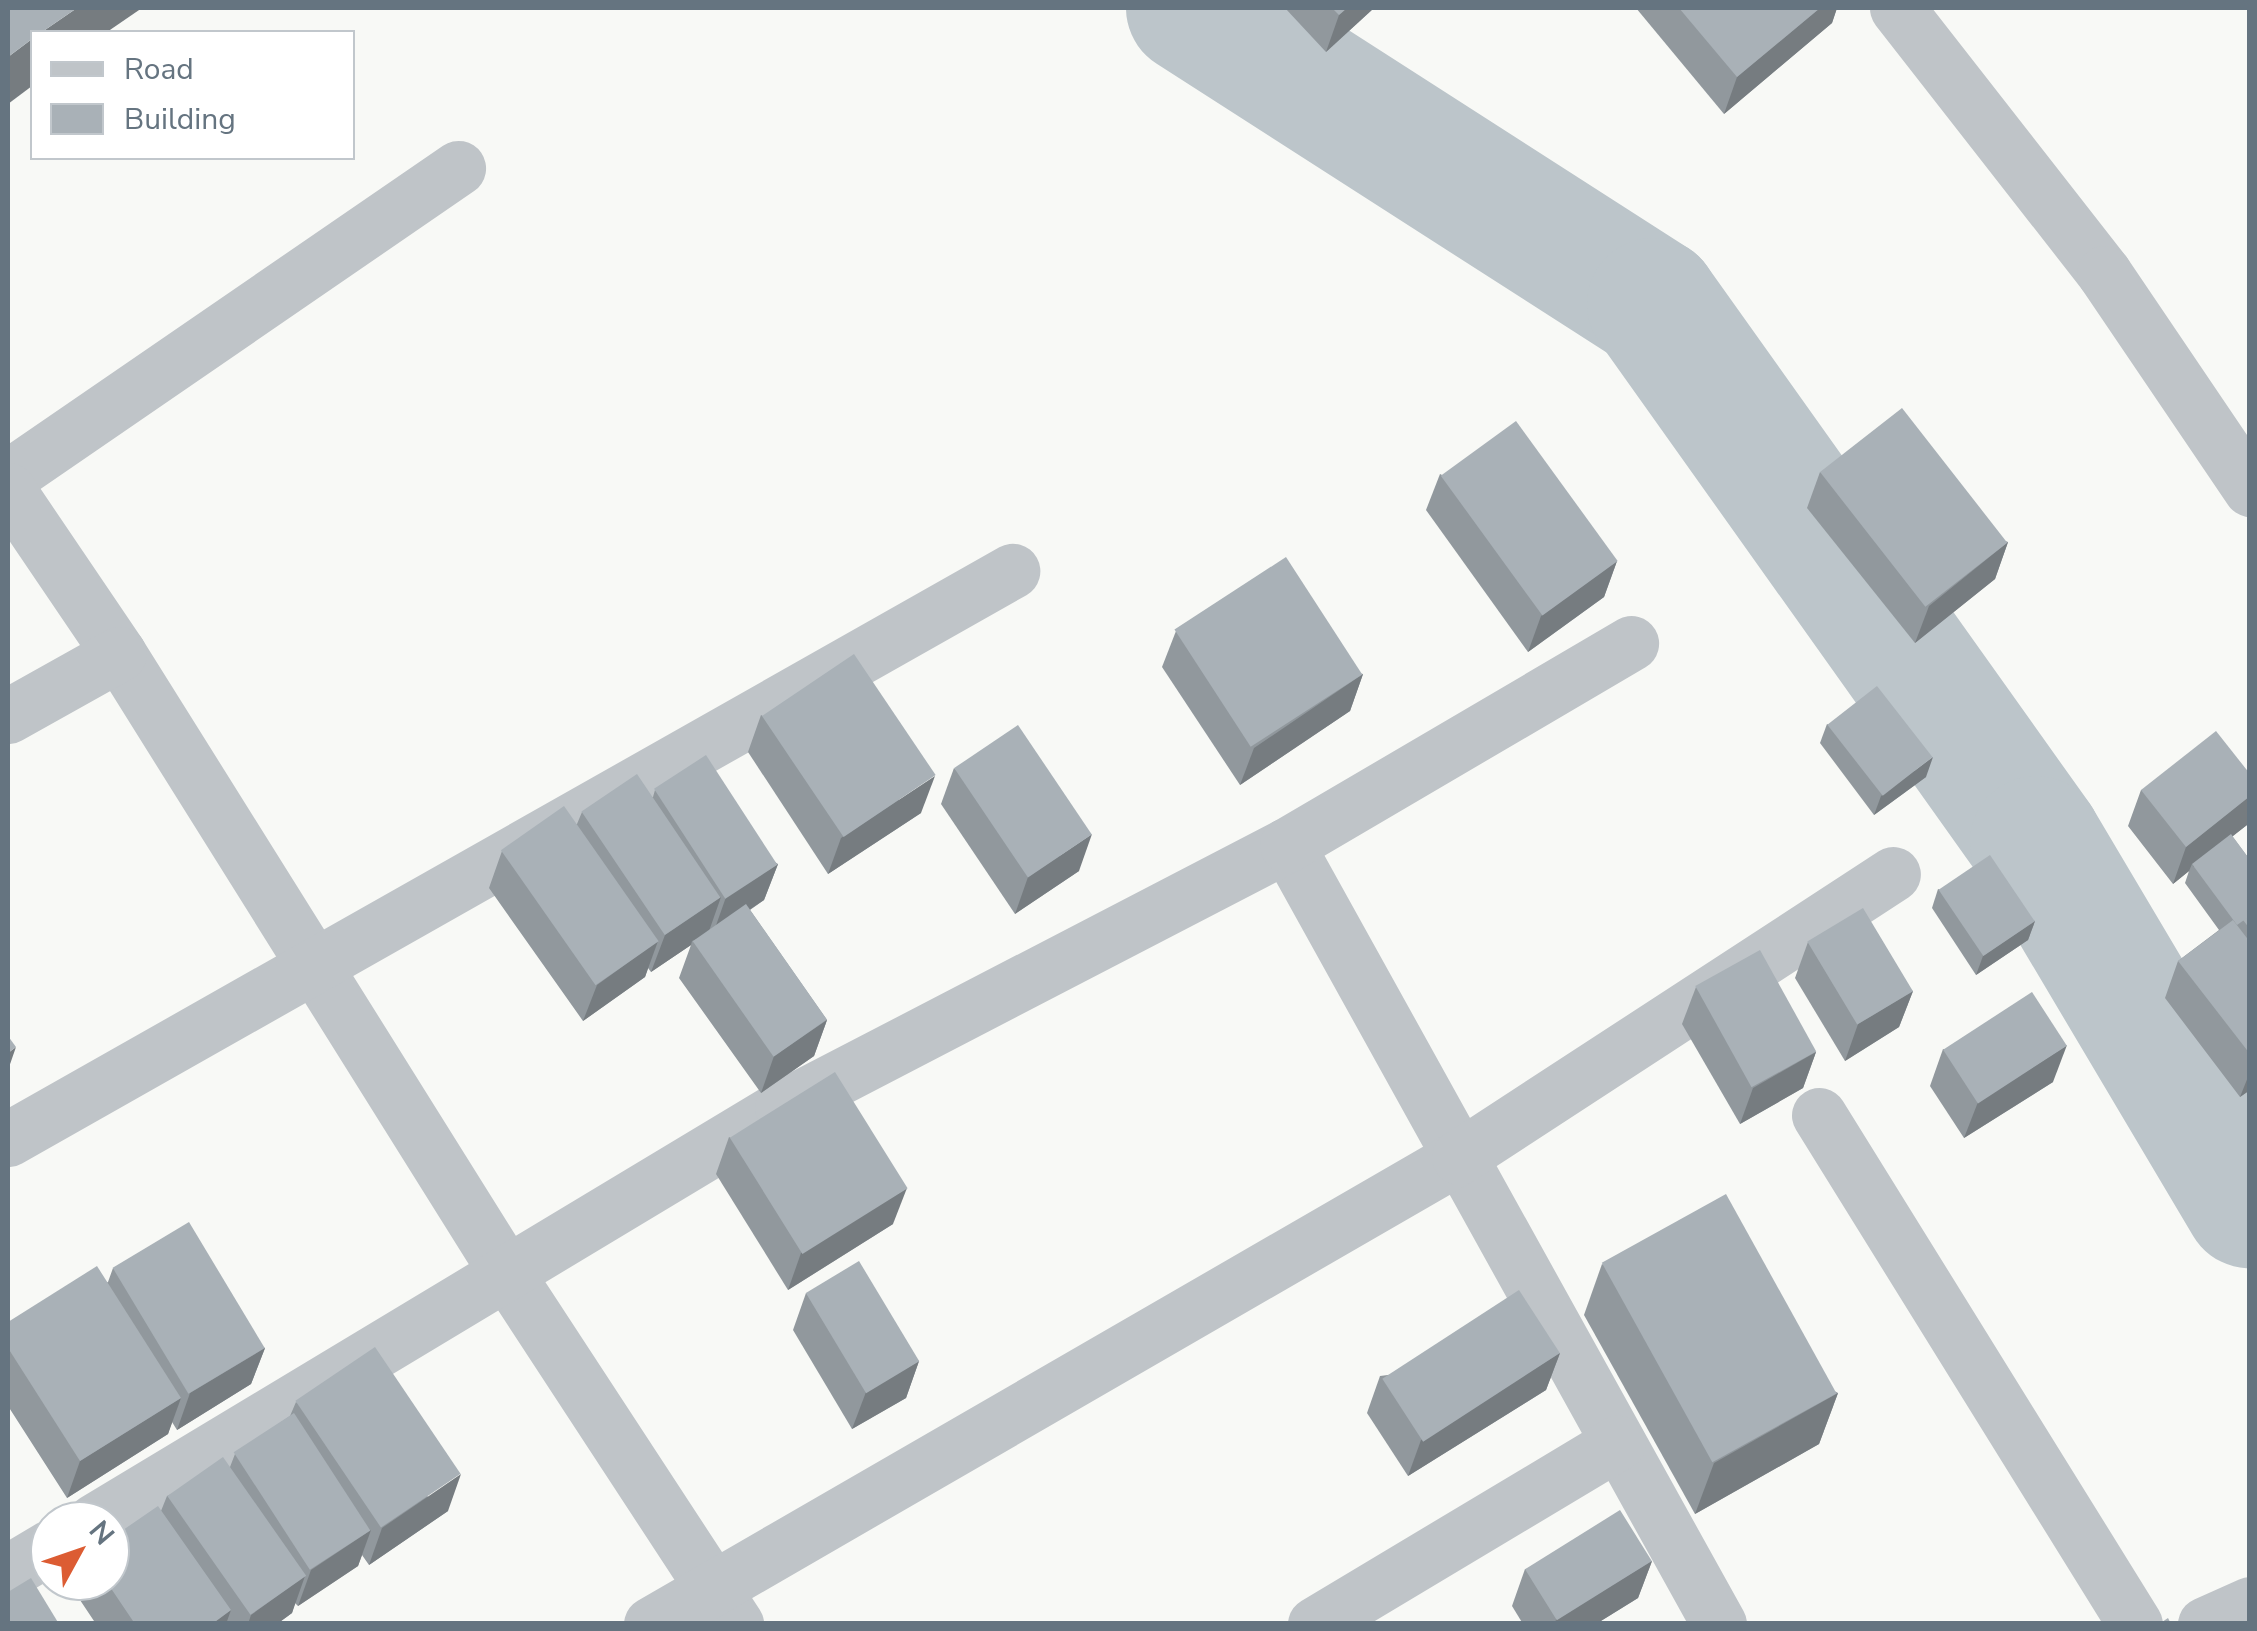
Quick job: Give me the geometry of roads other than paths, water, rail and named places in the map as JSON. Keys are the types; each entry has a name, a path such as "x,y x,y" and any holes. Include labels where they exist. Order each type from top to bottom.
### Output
{"street":[{"path":"1898,8 2104,272 2250,489"},
{"path":"8,477 458,168"},
{"path":"8,490 119,654 509,1277 725,1604"},
{"path":"8,1139 314,962 1012,571"},
{"path":"128,1501 509,1277 782,1107 1286,846 1632,644"},
{"path":"8,716 119,654"},
{"path":"1286,846 1718,1624"},
{"path":"651,1624 725,1604 1459,1157 1894,874"},
{"path":"1819,1115 2135,1624"},
{"path":"1315,1624 1618,1443"},
{"path":"8,1572 30,1559"},
{"path":"2206,1624 2250,1604"}],"waterway":[{"path":"1192,8 1653,304 2036,842 2250,1202"}]}
